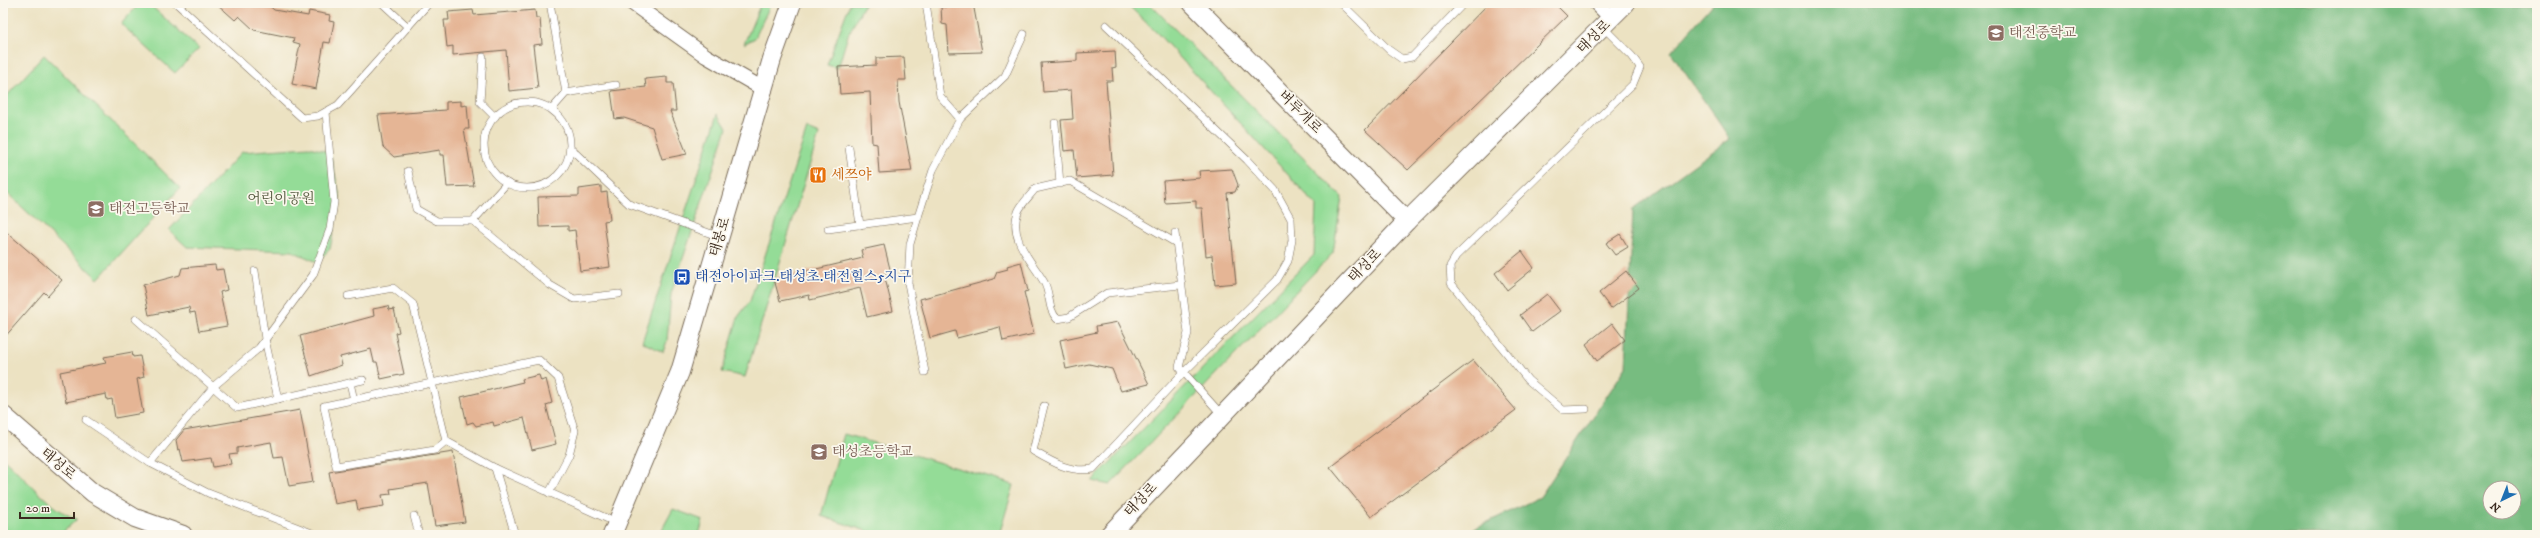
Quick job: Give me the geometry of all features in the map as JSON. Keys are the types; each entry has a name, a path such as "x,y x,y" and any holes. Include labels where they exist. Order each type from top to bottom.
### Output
{"street":[{"path":"632,3 706,56 765,90"},
{"name":"태봉로","path":"614,529 680,372 765,90 772,59 792,3"},
{"name":"벼루개로","path":"1192,3 1407,221"},
{"path":"1596,3 1608,23"},
{"name":"태성로","path":"1109,535 1407,221 1608,23 1626,3"},
{"name":"태성로","path":"3,414 93,493 135,518 183,535"}],"lane":[{"path":"176,3 302,118 318,116 338,105 430,3"},
{"path":"382,3 408,27"},
{"path":"550,3 566,93"},
{"path":"926,3 940,96 960,119"},
{"path":"1341,3 1389,50 1402,59 1412,57 1464,3"},
{"path":"1586,408 1563,410 1528,380 1452,283 1450,266 1456,256 1633,84 1640,67 1608,23"},
{"path":"1044,406 1033,450 1055,464 1080,471 1093,469 1183,373 1277,280 1288,260 1292,240 1291,219 1275,190 1247,160 1106,24"},
{"path":"924,372 908,283 910,244 933,170 960,119 1005,76 1024,34"},
{"path":"482,57 480,102 495,117"},
{"path":"552,109 566,93 616,85"},
{"path":"525,102 538,103 552,109 562,120 569,133 570,148 567,162 559,175 546,184 532,188 518,187 507,182 494,172 487,160 484,147 485,134 495,117 512,104 525,102"},
{"path":"150,463 214,386 258,348 312,275 330,229 334,202 326,112"},
{"path":"1055,123 1060,184"},
{"path":"570,148 629,204 721,237"},
{"path":"849,148 860,225"},
{"path":"408,170 416,209 437,221 473,221 550,284 574,299 620,294"},
{"path":"1176,242 1070,181 1034,190 1018,212 1016,231 1022,249 1045,283 1051,312 1057,319 1069,317 1107,293 1180,285"},
{"path":"473,221 507,182"},
{"path":"828,230 918,217"},
{"path":"1175,233 1180,285 1188,333 1179,367 1222,415"},
{"path":"255,271 265,339 278,399"},
{"path":"348,296 393,288 413,304 446,441 494,468 550,493 614,529"},
{"path":"136,319 214,386 237,408 363,380"},
{"path":"446,441 435,450 336,466 324,406 539,360 558,378 575,431 569,456 550,493"},
{"path":"350,383 354,400"},
{"path":"86,420 150,463 208,493 317,535"},
{"path":"494,468 515,535"},
{"path":"414,516 419,535"}],"green space":[{"path":"140,3 148,3 199,49 175,73 121,24"},
{"path":"761,3 771,3 755,38 744,44"},
{"path":"850,3 865,3 848,35 838,68 827,65"},
{"path":"1126,3 1149,3 1342,197 1333,253 1110,485 1092,481 1314,255 1316,205 1159,35"},
{"path":"1714,3 2532,3 2537,12 2537,535 1461,535 1540,497 1626,367 1633,209 1730,139 1671,52"},
{"path":"44,55 180,188 98,279 3,189 3,100"},
{"path":"718,114 727,128 671,294 667,341 663,352 642,342"},
{"path":"807,129 819,134 745,377 722,372 738,317 750,301"},
{"name":"어린이공원","path":"309,147 326,151 331,157 340,197 330,249 317,262 292,251 187,247 169,230 242,152"},
{"path":"844,434 1014,485 999,535 879,535 821,516"},
{"path":"3,458 48,501 67,515 77,519 60,535 3,535"},
{"path":"673,509 703,520 699,535 659,535"}],"building":[{"path":"216,3 266,3 274,10 308,16 309,11 330,15 329,21 334,22 330,43 324,42 316,89 292,84 300,44 293,42 294,38 254,30 239,16 235,20"},
{"path":"946,3 973,3 982,52 949,53 947,25 942,24 941,7 946,7"},
{"path":"1489,3 1554,3 1567,16 1408,170 1365,130"},
{"path":"473,10 474,15 535,10 536,18 540,18 542,44 533,45 538,88 509,91 506,50 453,55 453,46 447,47 444,20 449,20 448,12"},
{"path":"1115,51 1116,67 1112,68 1113,81 1106,81 1113,175 1077,178 1074,150 1064,151 1061,120 1073,119 1071,90 1043,92 1041,63 1077,61 1077,53"},
{"path":"904,57 906,80 898,80 899,102 912,171 879,173 877,144 872,143 870,92 840,94 838,67 876,65 876,58"},
{"path":"667,77 667,83 673,83 676,111 670,111 687,154 662,159 652,127 624,118 615,119 611,91 646,87 645,79"},
{"path":"461,101 461,106 467,105 469,129 464,129 474,186 447,187 444,155 440,155 440,150 394,157 383,147 378,115 446,110 446,102"},
{"path":"1232,169 1238,185 1235,192 1227,193 1236,283 1215,285 1212,255 1206,256 1202,208 1196,208 1196,201 1165,203 1163,181 1200,178 1199,171"},
{"path":"601,186 601,193 607,192 610,220 604,221 610,267 580,271 575,230 568,231 568,226 539,227 538,197 579,196 579,189"},
{"path":"3,229 62,280 48,296 44,292 3,339"},
{"path":"1620,234 1628,247 1615,255 1606,243"},
{"path":"884,245 891,273 884,274 893,311 867,317 860,288 810,300 809,295 780,301 774,279 863,258 861,250"},
{"path":"1522,251 1534,268 1507,290 1495,273"},
{"path":"1021,262 1028,291 1024,292 1034,334 1003,341 1000,327 957,338 955,331 930,338 920,299 994,279 997,272 1008,269 1007,266"},
{"path":"215,265 216,270 223,269 227,290 220,292 227,326 199,331 195,312 190,313 189,307 149,315 143,285 180,275 182,268"},
{"path":"1626,271 1639,288 1611,309 1599,293"},
{"path":"1547,294 1560,311 1532,332 1520,315"},
{"path":"388,306 389,310 394,309 399,332 395,333 404,374 381,379 377,362 374,362 371,349 340,357 342,365 311,376 300,336 374,316 373,309"},
{"path":"1118,322 1149,384 1121,391 1112,369 1089,364 1066,369 1060,340 1097,332 1096,326"},
{"path":"1612,323 1625,340 1597,361 1586,344"},
{"path":"132,352 133,357 140,356 144,377 137,379 143,413 115,418 112,399 107,400 106,394 66,402 60,372 106,363 104,357"},
{"path":"1473,360 1516,410 1371,517 1330,467"},
{"path":"539,375 541,381 546,379 552,403 546,405 556,444 532,450 524,418 494,426 493,422 476,426 473,422 467,424 461,397 523,382 522,379"},
{"path":"300,410 313,482 289,486 283,457 274,458 271,442 237,448 237,453 229,454 231,464 213,467 211,458 183,462 180,449 178,450 176,440 184,430"},
{"path":"453,452 465,522 435,526 428,483 390,489 391,494 382,495 384,506 358,510 356,500 335,504 329,472"}],"place":[{"name":"태전중학교","path":"1996,33"},
{"name":"세쯔야","path":"818,175"},
{"name":"태전고등학교","path":"96,209"},
{"name":"태전아이파크.태성초.태전힐스5지구","path":"682,277"},
{"name":"태성초등학교","path":"819,452"}]}
